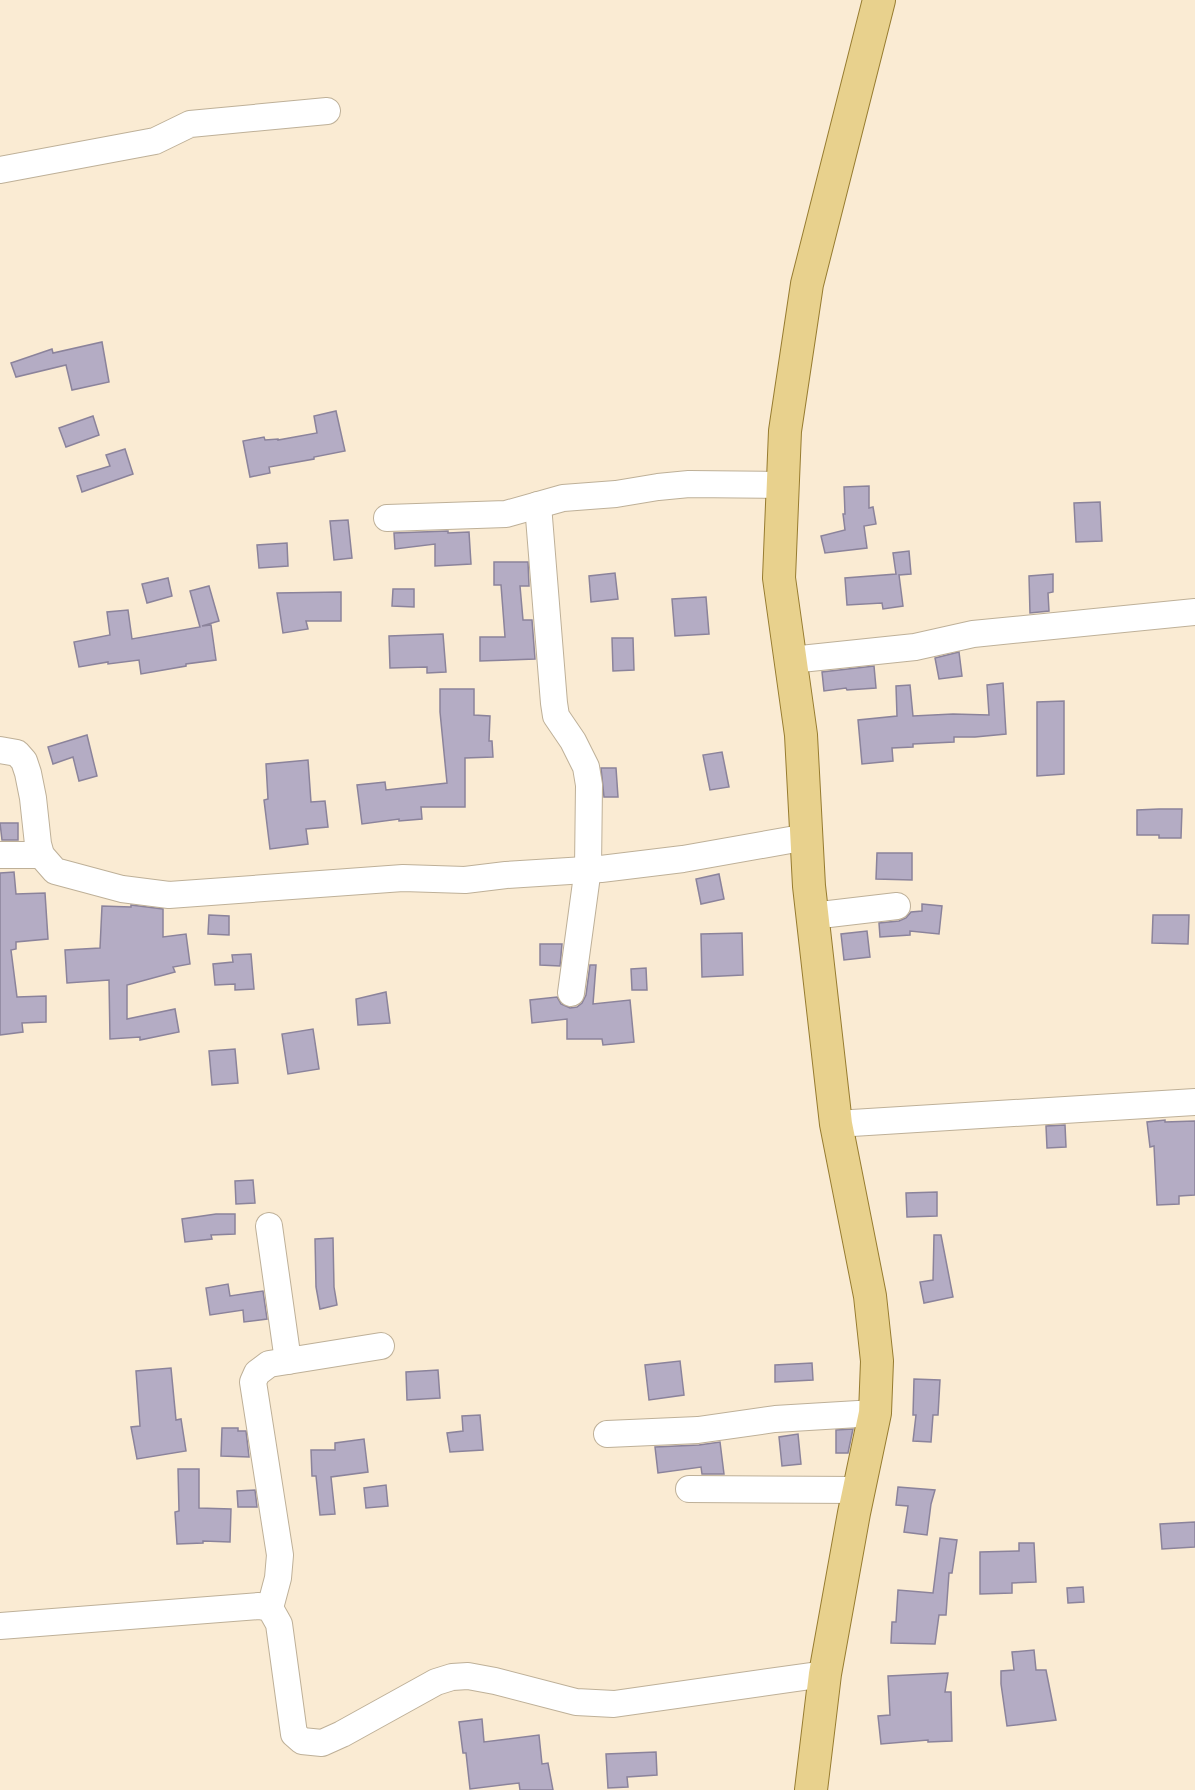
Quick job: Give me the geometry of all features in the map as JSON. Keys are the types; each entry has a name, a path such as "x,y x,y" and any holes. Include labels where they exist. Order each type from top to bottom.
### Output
{"main road":[{"path":"811,1790 825,1674 875,1413 877,1360 870,1296 836,1124 809,886 801,735 779,578 785,431 807,284 879,0"}],"street":[{"path":"0,170 155,141 190,124 327,111"},
{"path":"387,518 506,514 563,498 616,494 690,484 784,485"},
{"path":"538,505 556,716 573,741 586,767 589,784 588,868 571,993"},
{"path":"791,660 915,646 973,634 1195,612"},
{"path":"0,750 17,753 24,761 28,773 41,855 55,871 122,889 169,895 403,878 465,880 588,868 601,869 683,859 807,837"},
{"path":"0,855 41,855"},
{"path":"812,916 897,906"},
{"path":"836,1124 1195,1102"},
{"path":"269,1226 288,1361"},
{"path":"381,1346 269,1364 258,1373 253,1382 280,1555 278,1578 270,1608 279,1624 294,1734 302,1740 322,1743 436,1682 452,1677 468,1676 495,1681 576,1702 614,1704 825,1674"},
{"path":"607,1434 698,1430 775,1419 875,1413"},
{"path":"689,1489 859,1490"},
{"path":"0,1626 259,1606 270,1608"}],"building":[{"path":"102,342 109,382 72,390 66,365 16,377 11,363 52,349 53,353"},
{"path":"336,411 345,451 269,467 270,473 250,477 243,441 264,437 265,440 278,440 317,433 314,416"},
{"path":"93,416 99,435 66,447 59,428"},
{"path":"125,449 133,474 82,492 77,476 110,466 106,455"},
{"path":"869,486 869,508 873,507 876,524 864,526 867,548 825,553 821,536 845,530 844,487"},
{"path":"1100,502 1102,541 1076,542 1074,503"},
{"path":"348,520 352,558 334,560 330,521"},
{"path":"448,531 448,533 469,532 471,564 435,566 435,544 395,549 394,533"},
{"path":"287,543 288,566 259,568 257,545"},
{"path":"909,551 911,574 899,575 903,606 883,609 882,603 847,605 845,578 896,574 893,553"},
{"path":"494,562 528,562 529,586 520,586 523,620 532,620 535,659 480,661 480,637 505,637 501,585 494,585"},
{"path":"615,573 618,599 591,602 589,576"},
{"path":"1053,574 1053,592 1048,593 1049,611 1030,613 1029,576"},
{"path":"168,578 172,596 147,603 142,584"},
{"path":"209,586 219,621 202,626 211,625 216,660 141,674 139,660 79,667 74,642 110,635 107,612 128,610 132,639 200,627 190,591"},
{"path":"393,589 414,589 414,607 392,606"},
{"path":"341,592 341,621 306,621 308,629 283,633 277,593"},
{"path":"706,597 709,634 675,636 672,599"},
{"path":"443,634 446,672 427,673 427,667 390,668 389,636"},
{"path":"612,638 633,638 634,670 613,671"},
{"path":"959,652 962,676 939,679 935,658"},
{"path":"874,666 876,688 824,691 822,672"},
{"path":"1003,683 1006,734 954,737 954,742 913,744 913,747 892,748 893,761 862,764 858,720 897,716 896,686 910,685 913,716 989,715 987,685"},
{"path":"440,689 474,689 474,715 490,716 489,741 492,741 493,757 465,758 465,807 421,807 422,819 399,821 399,819 362,824 357,785 385,782 386,790 447,783"},
{"path":"1064,701 1064,774 1037,776 1037,702"},
{"path":"87,735 97,776 79,781 73,757 53,764 48,747"},
{"path":"722,752 729,787 710,790 703,755"},
{"path":"308,760 311,802 325,801 328,827 306,829 308,844 270,849 264,800 268,799 266,764"},
{"path":"601,768 616,768 618,797 604,797"},
{"path":"1182,809 1181,838 1137,835 1137,810"},
{"path":"0,823 18,823 18,840 2,840"},
{"path":"877,853 912,853 912,880 876,879"},
{"path":"14,872 16,894 45,893 48,939 16,942 16,949 11,950 17,997 46,996 46,1022 22,1023 23,1032 0,1035 0,873"},
{"path":"719,874 724,899 701,904 696,879"},
{"path":"922,904 942,906 939,934 910,931 910,935 880,937 879,923 899,921 911,912 922,911"},
{"path":"131,905 163,909 163,937 186,934 190,964 173,967 175,972 127,985 127,1019 175,1009 179,1032 140,1040 140,1037 110,1039 109,980 67,983 65,950 100,948 102,906 131,907"},
{"path":"209,915 229,916 229,935 208,934"},
{"path":"1153,915 1189,915 1188,944 1152,943"},
{"path":"867,931 870,957 844,960 841,934"},
{"path":"742,933 743,975 702,977 701,934"},
{"path":"540,944 562,944 560,966 540,965"},
{"path":"251,954 254,989 235,990 235,984 215,985 213,964 233,962 232,955"},
{"path":"590,965 596,965 593,1004 630,1000 634,1042 603,1045 602,1039 567,1039 567,1019 532,1023 530,1000 557,997 561,1004 570,1008 582,1003 586,995"},
{"path":"646,968 647,990 632,990 631,969"},
{"path":"386,992 390,1023 358,1025 356,999"},
{"path":"313,1029 319,1069 288,1074 282,1034"},
{"path":"235,1049 238,1083 212,1085 209,1051"},
{"path":"1165,1120 1165,1122 1195,1121 1195,1195 1179,1196 1179,1204 1157,1205 1154,1146 1150,1147 1147,1122"},
{"path":"1065,1125 1066,1147 1047,1148 1046,1126"},
{"path":"253,1180 255,1203 236,1204 235,1181"},
{"path":"937,1192 937,1216 907,1217 906,1193"},
{"path":"235,1214 235,1234 211,1235 212,1239 185,1242 182,1219"},
{"path":"934,1235 941,1235 953,1297 924,1303 920,1282 933,1280"},
{"path":"333,1238 334,1287 337,1305 320,1309 316,1287 315,1239"},
{"path":"228,1284 230,1296 263,1291 267,1319 244,1322 243,1310 210,1315 206,1288"},
{"path":"680,1361 684,1395 649,1400 645,1365"},
{"path":"812,1363 813,1380 775,1382 775,1365"},
{"path":"171,1368 176,1420 181,1419 186,1451 137,1459 131,1427 140,1426 136,1371"},
{"path":"438,1370 440,1398 407,1400 406,1372"},
{"path":"914,1379 940,1380 938,1415 933,1415 931,1442 913,1441 916,1415 913,1415"},
{"path":"480,1415 483,1450 450,1452 447,1433 463,1431 462,1416"},
{"path":"222,1428 238,1428 238,1431 246,1431 249,1457 221,1456"},
{"path":"853,1429 848,1453 836,1453 836,1430"},
{"path":"798,1434 801,1464 782,1466 779,1437"},
{"path":"364,1439 368,1472 331,1477 335,1514 320,1515 316,1476 312,1476 311,1450 335,1450 335,1443"},
{"path":"720,1442 724,1474 702,1474 701,1467 658,1473 655,1447"},
{"path":"178,1469 199,1469 199,1508 231,1509 230,1542 203,1541 203,1543 177,1544 175,1512 179,1511"},
{"path":"386,1485 388,1506 366,1508 364,1488"},
{"path":"898,1487 935,1490 927,1535 904,1532 908,1506 896,1505"},
{"path":"255,1490 257,1507 238,1507 237,1491"},
{"path":"1195,1522 1195,1547 1162,1549 1160,1524"},
{"path":"940,1538 957,1540 952,1573 949,1573 946,1615 939,1615 935,1644 891,1643 892,1622 896,1622 898,1590 933,1593"},
{"path":"1019,1543 1034,1543 1036,1582 1012,1583 1012,1593 980,1594 980,1552 1019,1551"},
{"path":"1083,1587 1084,1602 1068,1603 1067,1588"},
{"path":"1034,1650 1036,1670 1046,1670 1056,1720 1007,1726 1001,1671 1014,1670 1012,1652"},
{"path":"948,1673 945,1692 951,1692 952,1741 928,1742 928,1740 881,1744 878,1716 890,1715 888,1676"},
{"path":"482,1719 484,1742 539,1735 542,1764 548,1763 553,1790 520,1790 519,1783 470,1789 466,1753 463,1753 459,1722"},
{"path":"656,1752 657,1775 627,1777 628,1787 608,1788 606,1754"}]}
